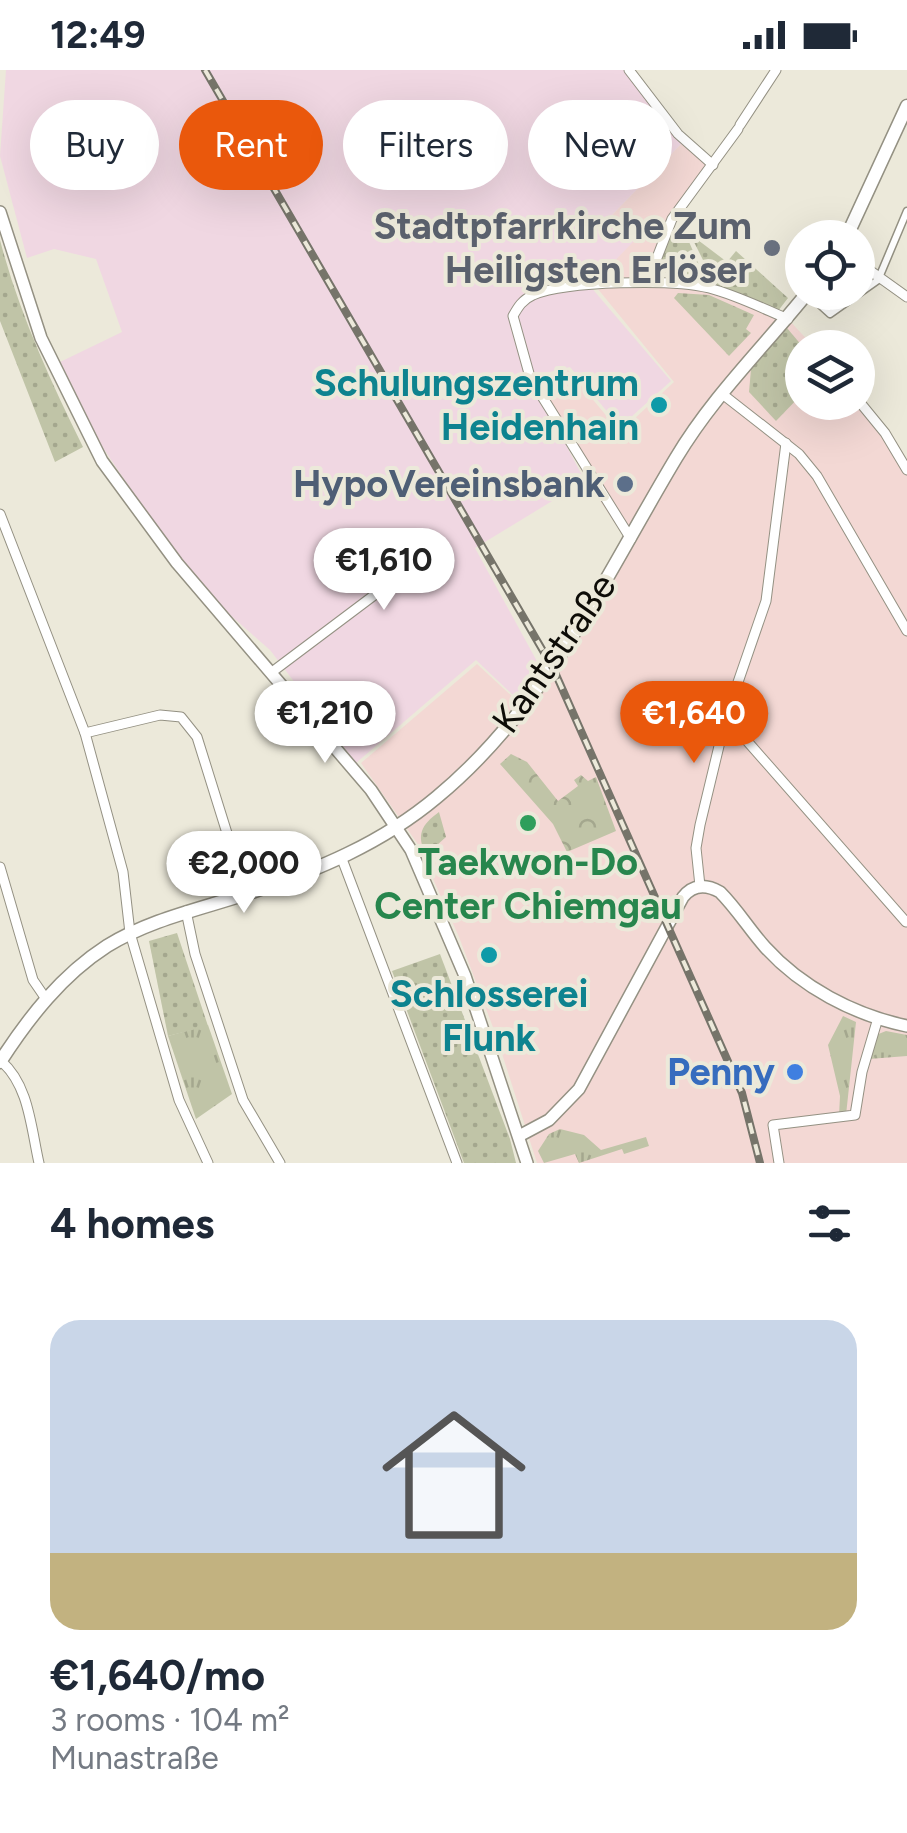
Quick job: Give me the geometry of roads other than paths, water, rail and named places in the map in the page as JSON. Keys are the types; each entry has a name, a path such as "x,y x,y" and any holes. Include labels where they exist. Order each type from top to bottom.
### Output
{"main road":[{"path":"854,220 907,106"},
{"name":"Kantstraße","path":"0,1062 6,1039 88,959 130,933 342,859 435,799 466,771 520,713 554,668 677,456 720,393 794,310"}],"street":[{"path":"628,70 678,134 714,165"},
{"path":"641,282 653,268 672,219 714,165 776,70"},
{"path":"875,280 907,211"},
{"path":"0,212 41,338 102,461 177,563 371,790 396,826 438,910 488,1039 527,1163"},
{"path":"875,273 907,296"},
{"path":"631,539 530,377 512,316 521,302 536,294 658,281 711,288 788,318"},
{"path":"720,393 786,444 817,476 907,631"},
{"path":"874,420 907,470"},
{"path":"700,886 696,848 726,716 766,602 786,444"},
{"path":"0,514 85,733 123,872 130,933 180,1100 208,1163"},
{"path":"272,672 401,575"},
{"path":"85,733 160,715 181,717 197,737 246,894"},
{"path":"726,716 906,922"},
{"path":"342,859 456,1163"},
{"path":"0,867 33,980 46,1000"},
{"path":"519,1136 549,1120 579,1089 683,897 700,886 714,888 724,896 764,946 794,974 836,1000 907,1026"},
{"path":"186,912 195,954 243,1100 280,1163"},
{"path":"780,1163 772,1125 856,1114 862,1072 878,1018"},
{"path":"0,1062 14,1074 21,1088 39,1163"}],"railway":[{"path":"205,70 553,668 742,1093 760,1163"}],"place":[{"name":"Stadtpfarrkirche Zum Heiligsten Erlöser","path":"772,248"},
{"name":"Schulungszentrum Heidenhain","path":"659,405"},
{"name":"HypoVereinsbank","path":"625,484"},
{"name":"Taekwon-Do Center Chiemgau","path":"528,823"},
{"name":"Schlosserei Flunk","path":"489,955"},
{"name":"Penny","path":"795,1072"}]}
